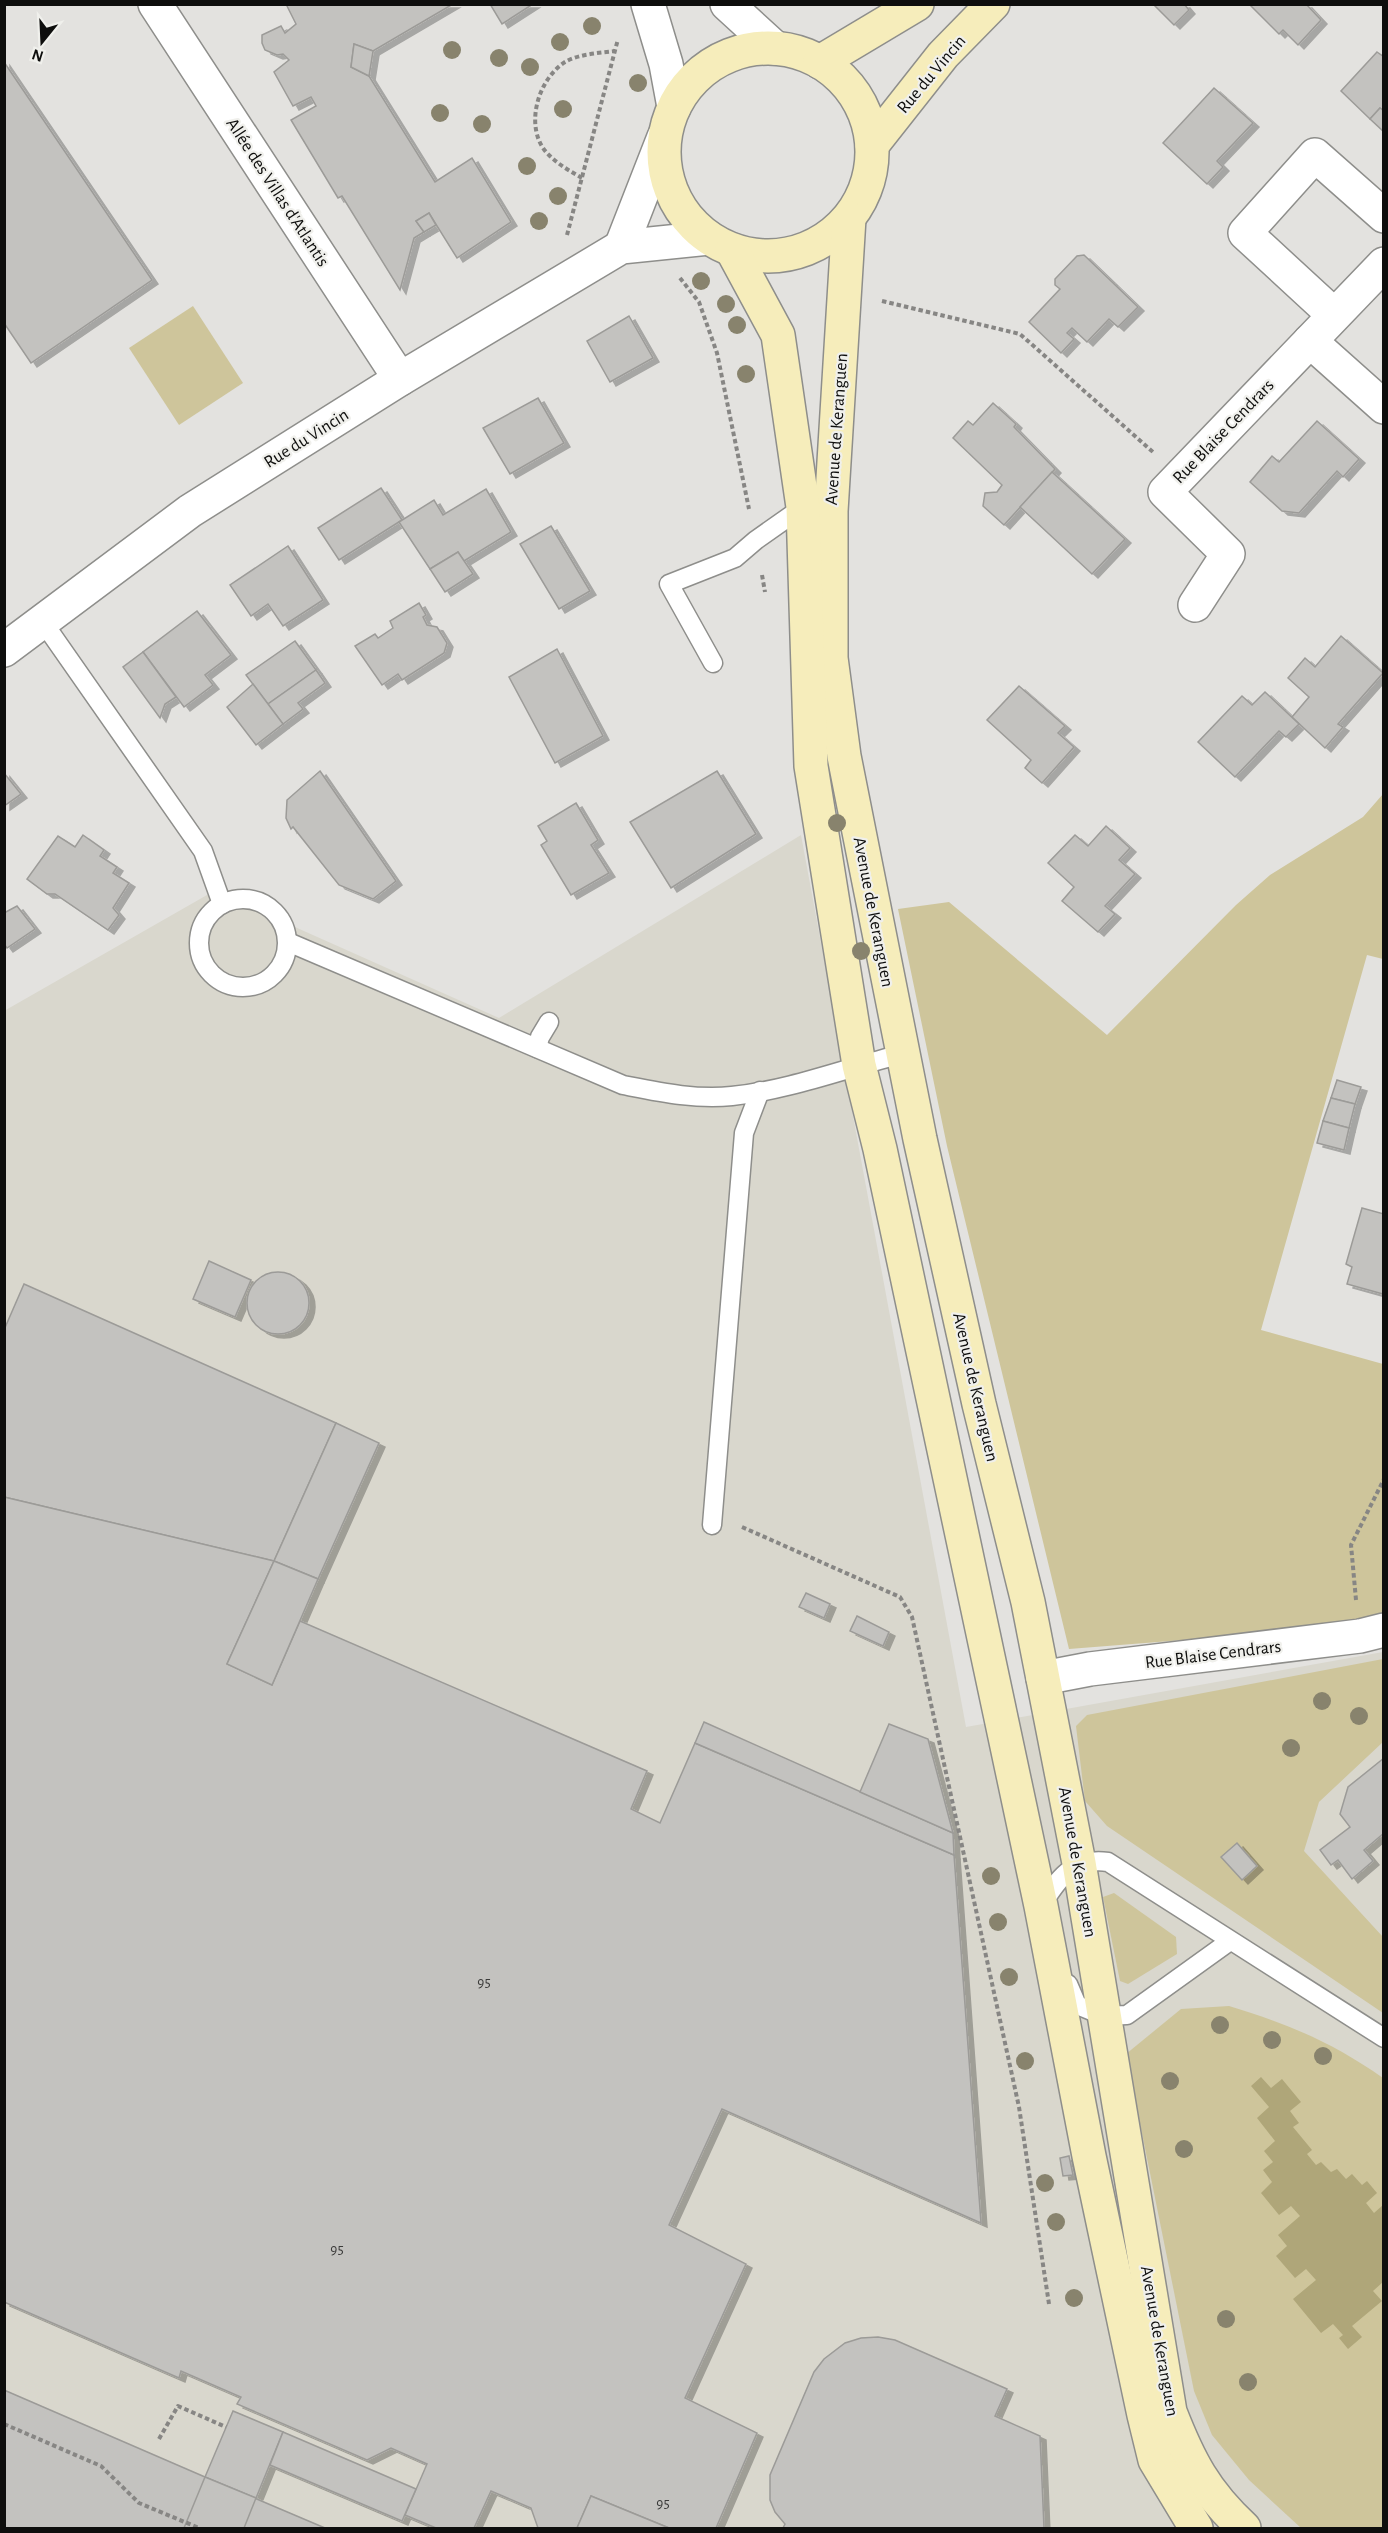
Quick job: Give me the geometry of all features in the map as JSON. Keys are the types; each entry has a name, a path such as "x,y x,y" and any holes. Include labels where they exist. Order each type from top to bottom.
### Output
{"main road":[{"path":"820,62 917,4"},
{"name":"Rue du Vincin","path":"872,145 943,55 993,4"},
{"path":"775,48 798,52 820,62 846,83 865,112 872,145 871,171 863,196 849,218 825,240 796,253 764,256 720,244 690,221 675,201 665,170 664,137 674,107 691,81 715,62 744,51 775,48"},
{"name":"Avenue de Keranguen","path":"849,218 831,512 831,658 844,756 902,1054 979,1404 1028,1602 1043,1678 1079,1863 1170,2412 1188,2459 1222,2508 1244,2529"},
{"name":"Avenue de Keranguen","path":"720,244 778,334 803,507 811,766 859,1065 880,1149 1041,1906 1089,2156 1155,2460 1196,2529"}],"street":[{"name":"Allée des Villas d'Atlantis","path":"155,4 400,379"},
{"path":"648,4 666,64 674,107"},
{"path":"727,4 775,48"},
{"path":"621,247 664,137"},
{"path":"1334,315 1245,233 1315,155 1383,216"},
{"name":"Rue du Vincin","path":"4,650 190,512 400,379 621,247 720,244"},
{"name":"Rue Blaise Cendrars","path":"1195,605 1228,554 1166,492 1383,264"},
{"path":"1310,341 1383,407"},
{"name":"Rue Blaise Cendrars","path":"1043,1678 1090,1669 1372,1633"}],"lane":[{"path":"713,663 669,584 735,558 803,507"},
{"path":"43,622 203,851 222,904"},
{"path":"237,899 251,899 266,905 277,914 285,927 288,942 286,956 279,969 269,980 256,986 242,988 215,978 205,967 199,954 198,939 202,925 210,913 222,904 237,899"},
{"path":"288,942 623,1085 675,1095 731,1096 760,1091 902,1054"},
{"path":"537,1048 540,1037 549,1022"},
{"path":"712,1520 744,1133 760,1091"},
{"path":"1041,1906 1056,1882 1079,1863 1093,1859 1108,1862 1383,2037"},
{"path":"1052,1958 1064,1973 1077,2005 1090,2013 1104,2016 1127,2015 1230,1941"}],"path":[{"path":"553,289 620,30"},
{"path":"582,178 547,153 538,137 535,119 539,94 549,77 565,62 588,55 615,51"},
{"path":"872,299 1020,334 1181,476"},
{"path":"1372,1633 1351,1545 1383,1479"},
{"path":"712,1520 900,1597 912,1617 1019,2107 1049,2304"},
{"path":"159,2439 178,2406 226,2427"},
{"path":"4,2424 101,2466 139,2503 199,2529"}],"shaded area":[{"path":"193,306 243,383 179,425 129,348"},
{"path":"1383,794 1383,959 1367,955 1261,1330 1383,1364 1383,1615 1336,1628 1069,1649 947,1146 898,909 949,902 1107,1035 1236,905 1270,875 1363,817"},
{"path":"801,835 966,1727 1383,1652 1383,2528 5,2528 4,1011 214,891 499,1018"},
{"path":"1383,1659 1383,1742 1319,1802 1304,1851 1383,1937 1383,2013 1107,1826 1085,1801 1076,1726 1087,1715"},
{"path":"1114,1893 1176,1937 1177,1954 1128,1984 1120,1981 1103,1897"},
{"path":"1229,2006 1309,2035 1346,2054 1383,2078 1383,2528 1301,2528 1249,2480 1212,2435 1194,2391 1126,2054 1181,2009"},
{"path":"1261,2077 1271,2088 1282,2079 1301,2102 1290,2111 1299,2123 1293,2127 1312,2150 1307,2154 1316,2165 1321,2162 1331,2172 1337,2169 1346,2179 1352,2174 1362,2185 1367,2181 1377,2193 1366,2203 1374,2213 1383,2205 1383,2282 1373,2291 1382,2301 1352,2326 1362,2337 1348,2349 1339,2338 1343,2335 1333,2324 1321,2333 1293,2299 1316,2280 1306,2269 1295,2278 1276,2256 1287,2246 1278,2235 1300,2216 1291,2206 1279,2215 1261,2193 1272,2182 1263,2170 1273,2162 1264,2151 1275,2141 1257,2118 1269,2107 1251,2086"}],"building":[{"path":"290,4 453,4 373,51 354,44 351,67 369,76 435,182 472,158 511,222 457,258 429,213 416,221 424,232 414,238 400,290 342,196 338,198 291,120 316,106 311,97 293,106 274,72 289,60 283,54 277,55 265,50 262,43 262,35 281,26 285,33 296,24 287,6"},
{"path":"490,4 533,4 502,24"},
{"path":"1153,4 1184,4 1189,10 1174,25"},
{"path":"1249,4 1306,4 1321,20 1298,45 1283,30 1279,34"},
{"path":"354,44 373,51 369,76 351,67"},
{"path":"1377,52 1384,57 1384,111 1380,108 1370,119 1341,91"},
{"path":"4,62 152,280 31,363 4,323"},
{"path":"1214,88 1253,123 1217,161 1223,167 1207,184 1163,143"},
{"path":"1380,108 1384,111 1383,131 1370,119"},
{"path":"429,213 436,225 424,232 416,221"},
{"path":"1084,255 1138,307 1118,327 1109,319 1087,342 1072,328 1067,333 1074,339 1061,353 1029,322 1060,289 1055,285 1055,279 1077,256"},
{"path":"629,316 653,358 610,382 587,341"},
{"path":"538,398 564,443 510,474 483,428"},
{"path":"993,403 1016,424 1014,427 1055,469 1004,525 983,506 985,493 997,492 1002,485 953,438 968,421 973,425"},
{"path":"1317,421 1359,459 1343,477 1337,471 1299,513 1282,511 1250,482 1272,456 1279,462"},
{"path":"1052,472 1125,539 1092,574 1020,507"},
{"path":"381,488 402,520 339,560 318,528"},
{"path":"486,489 511,532 464,561 458,552 430,569 399,522 434,500 443,515"},
{"path":"551,526 590,591 559,609 520,544"},
{"path":"288,546 323,600 283,626 268,604 251,616 230,585"},
{"path":"458,552 473,574 445,592 430,569"},
{"path":"419,603 426,615 423,617 427,625 437,627 447,643 444,653 402,680 398,674 382,685 355,646 375,634 378,638 393,628 390,621"},
{"path":"197,611 231,655 205,675 213,685 184,707 143,652"},
{"path":"1341,636 1383,673 1338,724 1343,727 1325,748 1292,717 1309,697 1288,678 1305,658 1315,667"},
{"path":"295,641 316,670 268,704 246,675"},
{"path":"557,649 603,736 555,763 509,677"},
{"path":"143,652 176,697 165,704 160,718 123,667"},
{"path":"316,670 325,683 298,703 303,709 283,724 268,704"},
{"path":"253,684 283,724 256,745 227,707"},
{"path":"1019,686 1065,726 1058,733 1074,747 1042,783 1025,768 1031,760 987,720"},
{"path":"1265,692 1299,724 1286,737 1279,731 1235,777 1198,742 1242,696 1252,705"},
{"path":"320,771 396,881 373,899 339,885 293,827 291,829 286,818 287,800"},
{"path":"717,771 756,834 671,888 630,822"},
{"path":"4,773 21,794 4,806"},
{"path":"576,803 598,840 591,845 609,873 571,895 541,845 547,841 538,826"},
{"path":"1106,826 1130,848 1119,860 1135,874 1105,906 1115,914 1098,932 1062,901 1074,887 1048,863 1075,835 1088,846"},
{"path":"83,835 104,850 100,856 117,867 113,873 129,883 113,908 119,915 108,930 55,894 47,894 27,879 58,836 75,847"},
{"path":"17,906 35,929 7,948 4,944 4,913"},
{"path":"1337,1080 1361,1087 1355,1104 1331,1098"},
{"path":"1331,1098 1355,1104 1349,1128 1323,1121"},
{"path":"1323,1121 1349,1128 1344,1150 1317,1143"},
{"path":"1362,1208 1384,1214 1383,1294 1347,1284 1352,1267 1346,1264"},
{"path":"209,1261 251,1280 235,1317 193,1299"},
{"path":"272,1272 284,1272 300,1281 307,1291 309,1303 307,1315 300,1325 284,1334 272,1334 261,1329 252,1320 247,1309 247,1297 252,1286 261,1277"},
{"path":"24,1284 336,1423 274,1561 4,1497 4,1330"},
{"path":"336,1423 379,1443 318,1579 274,1561"},
{"path":"4,1497 274,1561 227,1664 272,1685 300,1621 647,1771 631,1809 660,1823 695,1743 954,1855 981,2223 722,2109 669,2225 746,2264 685,2398 757,2433 716,2528 669,2528 591,2496 577,2528 538,2528 531,2508 491,2491 474,2528 436,2528 405,2515 427,2464 391,2448 367,2460 237,2404 241,2397 181,2371 179,2378 4,2302"},
{"path":"274,1561 318,1579 272,1685 227,1664"},
{"path":"806,1593 830,1604 824,1618 799,1607"},
{"path":"857,1616 889,1632 883,1646 850,1631"},
{"path":"704,1722 953,1833 954,1855 695,1743"},
{"path":"889,1724 928,1739 953,1833 860,1792"},
{"path":"1384,1758 1384,1833 1364,1850 1373,1861 1352,1879 1338,1860 1331,1865 1320,1850 1350,1827 1340,1814 1348,1787"},
{"path":"1237,1843 1257,1866 1242,1880 1221,1857"},
{"path":"1069,2156 1073,2175 1063,2176 1060,2158"},
{"path":"878,2337 895,2340 1007,2389 995,2416 1040,2436 1044,2528 783,2528 785,2524 775,2512 770,2500 770,2475 814,2372 824,2359 845,2343 861,2338"},
{"path":"4,2390 205,2477 325,2528 4,2528"},
{"path":"233,2411 283,2432 256,2498 205,2477"},
{"path":"283,2432 416,2489 402,2521 270,2465"},
{"path":"205,2477 256,2498 244,2528 184,2528"},
{"path":"591,2496 669,2528 577,2528"}]}
